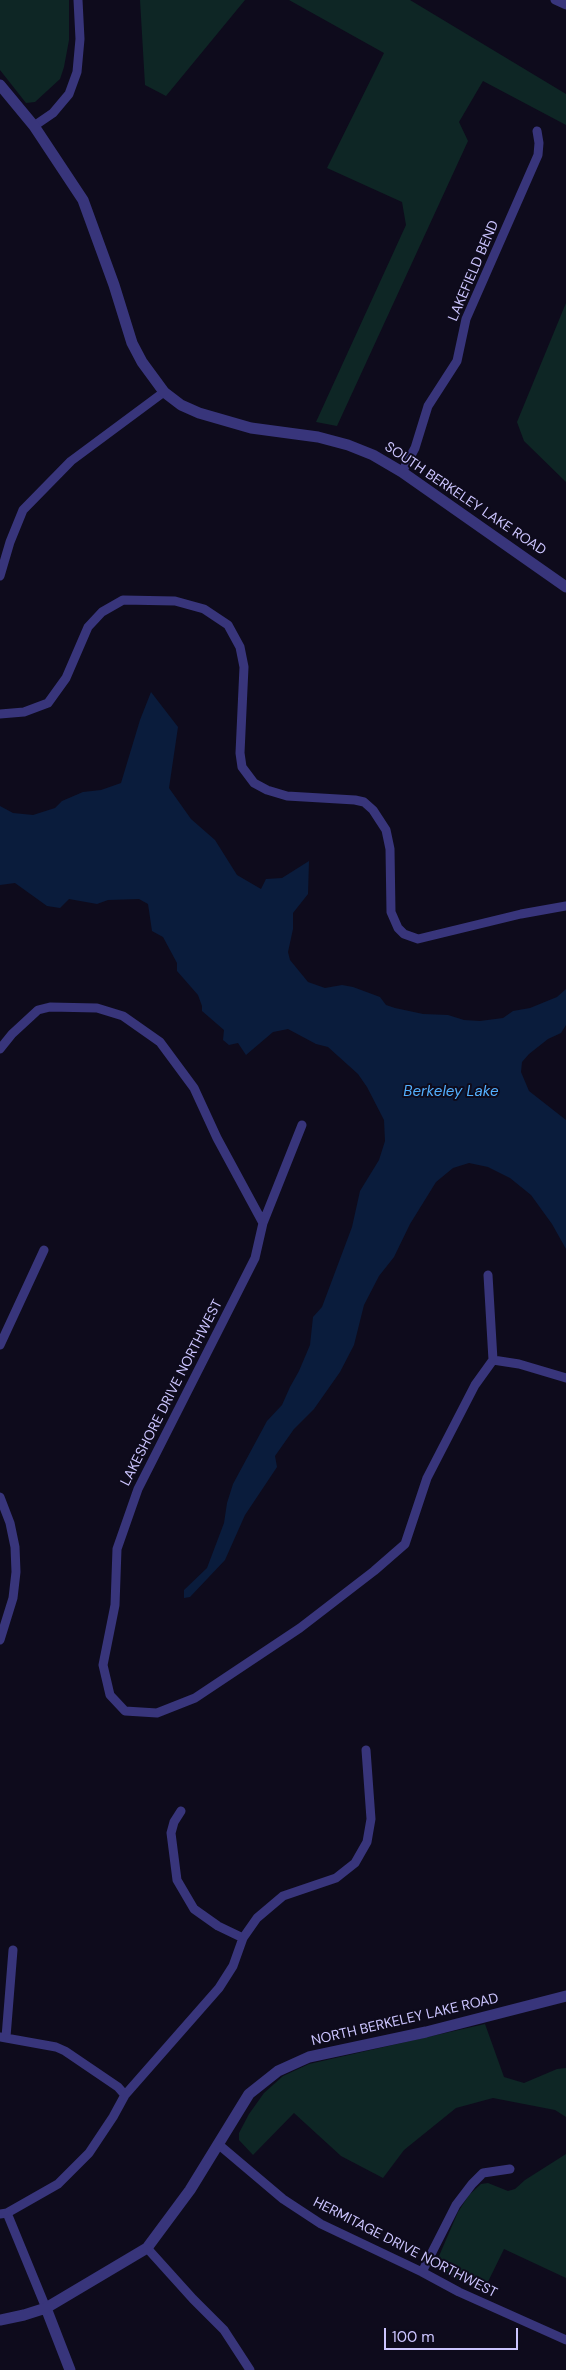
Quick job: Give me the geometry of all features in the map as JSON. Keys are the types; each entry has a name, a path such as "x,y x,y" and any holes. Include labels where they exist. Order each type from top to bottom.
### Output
{"street":[{"path":"34,126 53,113 68,94 77,72 80,39 78,0"},
{"path":"555,0 566,5"},
{"name":"SOUTH BERKELEY LAKE ROAD","path":"0,85 34,126 82,200 111,277 132,343 142,362 164,392 181,405 199,413 252,428 297,433 348,445 373,455 402,472 566,587"},
{"name":"LAKEFIELD BEND","path":"402,472 415,448 428,406 457,361 466,319 538,155 538,131"},
{"path":"0,576 10,542 23,510 71,461 164,392"},
{"path":"0,714 24,712 48,703 66,678 88,627 102,612 123,600 175,601 204,609 228,625 240,647 244,667 240,753 242,767 254,783 267,790 287,796 355,800 364,802 373,810 386,830 390,848 391,912 398,928 404,934 418,939 522,914 566,906"},
{"path":"0,1049 12,1034 38,1010 50,1007 97,1008 124,1016 160,1042 194,1088 263,1223"},
{"name":"LAKESHORE DRIVE NORTHWEST","path":"302,1125 263,1223 255,1258 138,1488 118,1549 115,1605 103,1665 110,1695 125,1711 157,1713 196,1698 300,1628 374,1571 405,1544 427,1478 475,1385 493,1360"},
{"path":"0,1345 44,1250"},
{"path":"488,1275 493,1360 518,1364 566,1378"},
{"path":"0,1497 10,1522 15,1547 16,1572 13,1598 0,1640"},
{"path":"70,2370 46,2308 3,2214 58,2184 72,2172 99,2139 125,2094 213,1995 233,1966 243,1938 257,1918 283,1896 336,1878 356,1863 367,1842 371,1819 366,1750"},
{"path":"181,1810 174,1822 171,1833 177,1880 181,1889 194,1909 205,1918 243,1938"},
{"path":"13,1950 3,2037 65,2051 125,2094"},
{"name":"NORTH BERKELEY LAKE ROAD","path":"0,2320 46,2308 147,2248 179,2206 249,2094 278,2071 309,2057 426,2032 566,1996"},
{"name":"HERMITAGE DRIVE NORTHWEST","path":"218,2144 283,2199 321,2224 422,2272 459,2292 566,2340"},
{"path":"422,2272 456,2205 472,2184 483,2173 510,2169"},
{"path":"147,2248 192,2299 224,2330 250,2370"}],"green space":[{"path":"0,0 69,0 69,40 60,79 35,102 26,103 0,70"},
{"path":"140,0 245,0 166,96 145,85"},
{"path":"289,0 410,0 566,94 566,125 483,81 459,122 468,141 337,426 316,422 406,225 402,202 327,168 384,53"},
{"path":"566,303 566,482 524,441 517,422"},
{"path":"485,2024 504,2077 524,2083 557,2069 566,2068 566,2117 555,2110 493,2098 456,2108 404,2150 383,2178 341,2156 294,2113 253,2155 239,2140 239,2133 249,2114 264,2093 283,2076 309,2064"},
{"path":"566,2154 566,2278 504,2249 483,2292 439,2271 436,2263 458,2212 469,2195 481,2184 488,2183 508,2191 515,2189 525,2180"}],"water":[{"name":"Berkeley Lake","path":"151,692 178,727 169,788 191,819 215,840 237,875 261,889 266,879 282,878 309,861 308,894 293,913 293,929 288,952 290,960 308,982 325,988 342,985 353,987 380,997 386,1005 395,1008 423,1014 448,1015 464,1020 480,1021 503,1018 513,1011 530,1008 557,997 566,989 566,1025 561,1033 548,1039 529,1054 522,1062 521,1072 529,1091 566,1120 566,1249 552,1224 531,1195 510,1178 488,1167 469,1163 453,1168 436,1182 410,1224 394,1257 379,1276 364,1305 354,1345 340,1372 314,1409 294,1429 275,1456 277,1467 245,1515 225,1560 190,1597 184,1598 184,1590 207,1568 224,1523 227,1503 233,1484 267,1421 282,1405 299,1371 310,1345 313,1317 322,1307 352,1227 360,1191 379,1160 385,1141 384,1120 367,1087 358,1074 328,1047 316,1044 288,1029 273,1032 246,1055 238,1043 229,1045 223,1040 224,1030 202,1011 198,995 177,971 177,963 163,937 152,931 148,904 139,899 108,900 97,904 69,899 60,908 47,906 15,883 0,885 0,806 13,813 33,815 55,808 62,801 83,792 101,790 121,783 140,720"}]}
